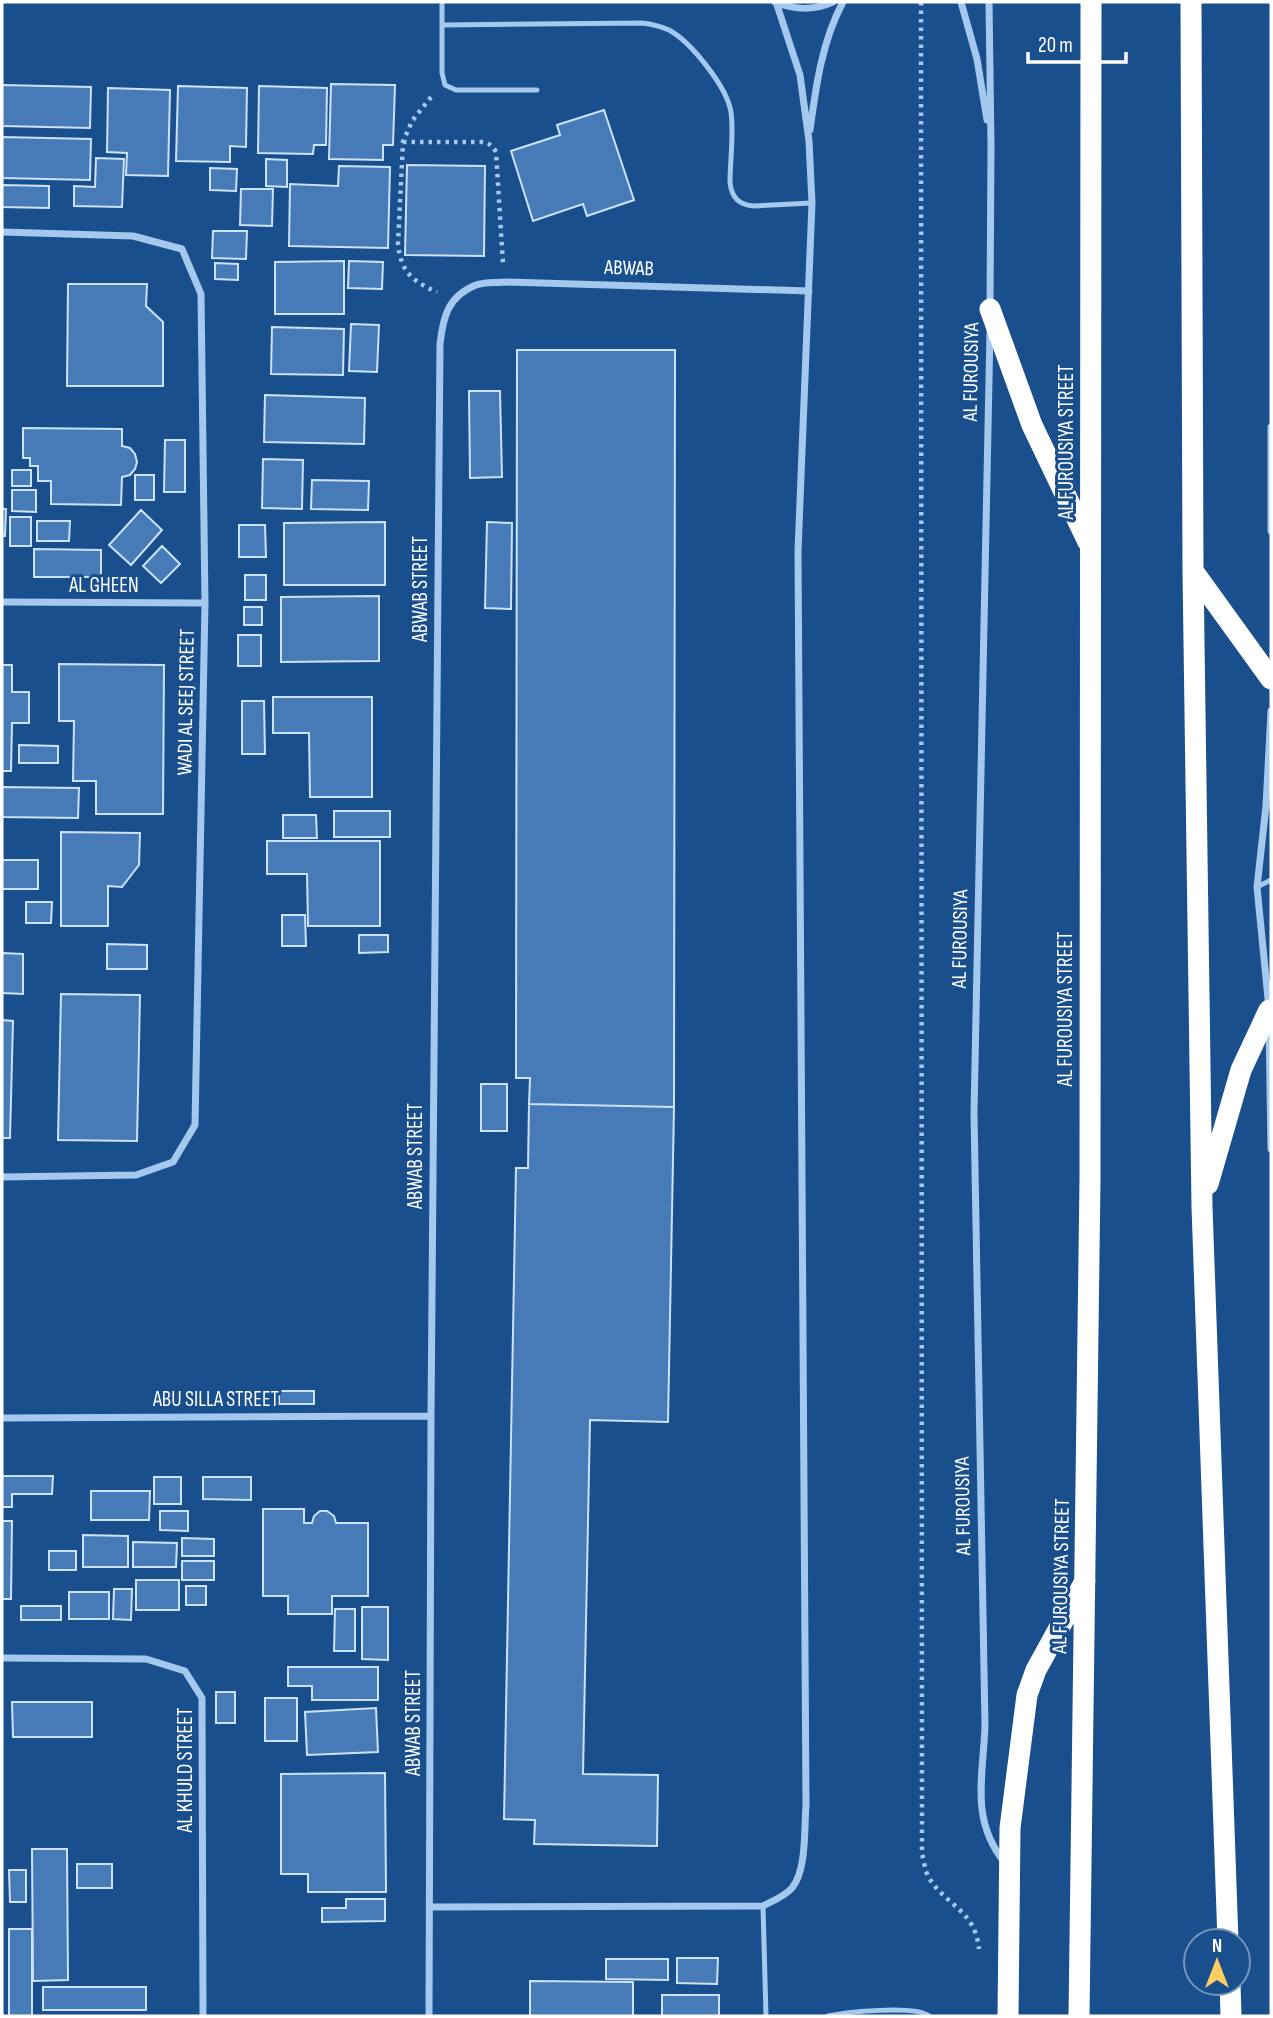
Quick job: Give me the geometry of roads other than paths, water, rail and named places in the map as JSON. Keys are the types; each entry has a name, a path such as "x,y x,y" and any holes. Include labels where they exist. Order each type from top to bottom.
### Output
{"highway":[{"name":"AL FUROUSIYA STREET","path":"1079,2016 1090,1179 1091,2"},
{"path":"1191,2 1193,571 1202,1207 1228,1927"},
{"path":"990,309 1032,425 1090,546"},
{"path":"1193,571 1271,679"},
{"path":"1202,1207 1241,1070 1269,1010"},
{"path":"1007,2016 1012,1809 1027,1695 1036,1670 1086,1579"},
{"path":"1230,1997 1231,2016"}],"street":[{"path":"775,2 794,9 813,9 833,2"},
{"path":"430,1907 763,1906 793,1887 802,1859 805,1836 798,551 812,203 809,141 800,75 775,2"},
{"path":"809,141 816,90 831,24 843,2"},
{"path":"961,2 977,59 991,146"},
{"name":"AL FUROUSIYA","path":"989,2 990,309 974,1113 985,1726 981,1803 986,1835 1010,1868"},
{"name":"WADI AL SEEJ STREET","path":"2,232 132,236 182,249 201,294 205,603 195,1125 173,1163 136,1175 2,1177"},
{"name":"ABWAB","path":"453,300 477,284 504,282 809,291"},
{"name":"ABWAB STREET","path":"429,2016 440,344 443,317 453,300"},
{"path":"1271,427 1271,531"},
{"name":"AL GHEEN","path":"2,602 205,603"},
{"path":"1271,711 1266,806 1257,887 1269,1010 1271,1149"},
{"name":"ABU SILLA STREET","path":"2,1418 431,1416"},
{"name":"AL KHULD STREET","path":"2,1658 146,1659 184,1671 202,1698 203,2016"}],"lane":[{"path":"442,2 442,73 446,85 456,90 537,90"},
{"path":"442,25 642,23 668,30 689,48 721,85 727,99 731,113 730,183 736,201 754,206 812,203"},
{"path":"1266,806 1271,814"},
{"path":"1257,887 1271,880"},
{"path":"763,1906 766,2016"},
{"path":"828,2016 843,2012 890,2010 924,2012 929,2016"}]}
